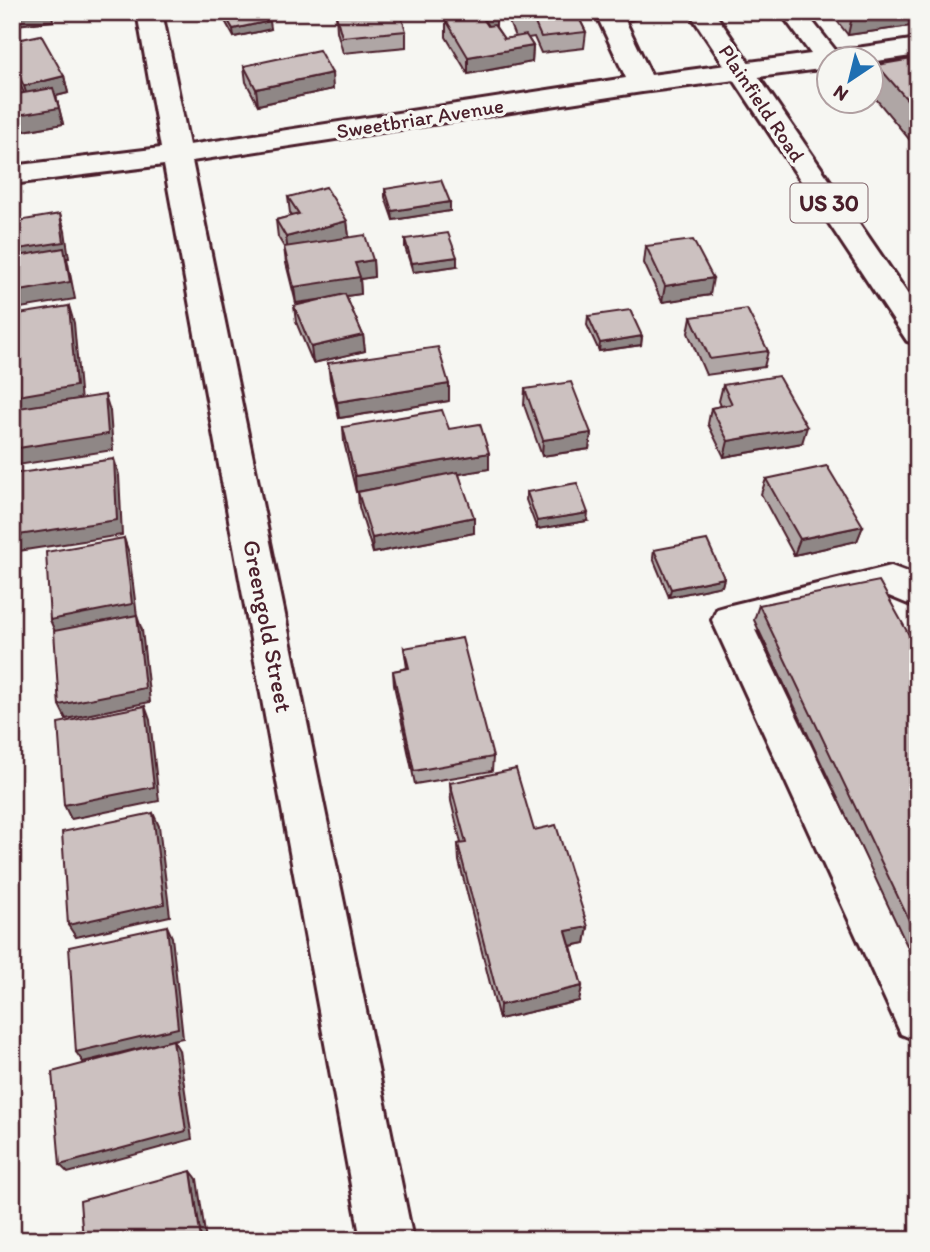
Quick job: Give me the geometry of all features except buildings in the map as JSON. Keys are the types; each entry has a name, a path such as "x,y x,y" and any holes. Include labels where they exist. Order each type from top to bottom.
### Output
{"street":[{"name":"Greengold Street","path":"149,12 387,1240"},
{"path":"628,12 610,16 642,84"},
{"name":"Plainfield Road","path":"701,12 918,333"},
{"path":"792,12 819,46"},
{"name":"Sweetbriar Avenue","path":"884,52 918,47"},
{"name":"Sweetbriar Avenue","path":"12,175 176,155 642,84 814,62"},
{"path":"918,593 891,581 730,620 918,1018"}]}
